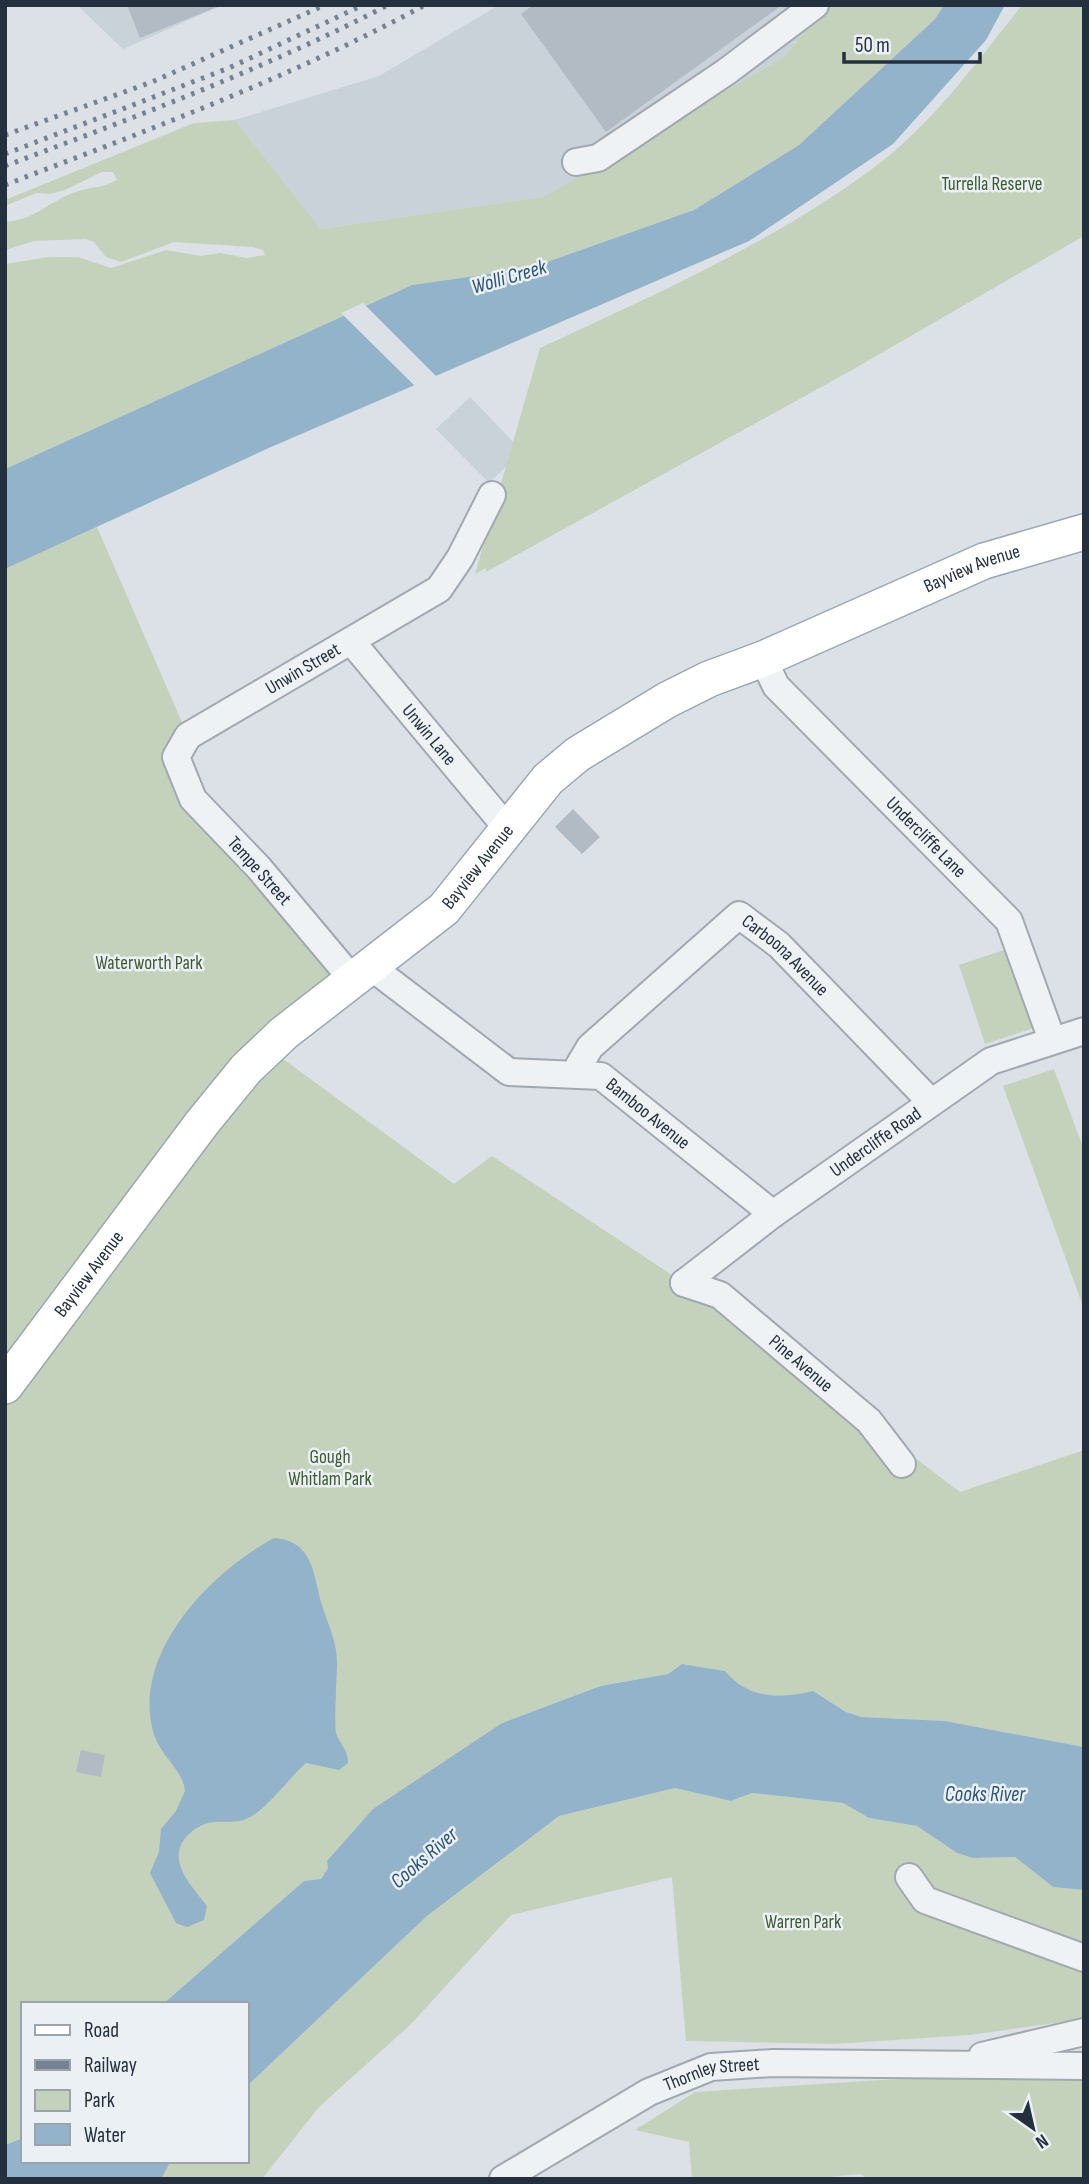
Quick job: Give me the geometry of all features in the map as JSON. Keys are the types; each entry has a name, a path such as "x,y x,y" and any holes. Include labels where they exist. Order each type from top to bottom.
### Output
{"main road":[{"name":"Bayview Avenue","path":"5,1386 202,1123 246,1069 284,1033 444,909 548,779 587,748 667,700 709,680 763,659 984,561 1084,532"}],"street":[{"path":"576,162 598,158 737,64 815,5"},
{"name":"Unwin Street","path":"176,757 188,736 439,589 460,558 492,495"},
{"name":"Unwin Lane","path":"351,641 507,828"},
{"name":"Undercliffe Lane","path":"763,659 776,686 1009,921 1052,1040"},
{"name":"Tempe Street","path":"176,757 193,799 361,972"},
{"name":"Carboona Avenue","path":"574,1074 590,1047 738,915 779,945 931,1102"},
{"name":"Bamboo Avenue","path":"361,972 509,1072 601,1076 773,1214"},
{"name":"Undercliffe Road","path":"684,1283 773,1214 991,1061 1084,1031"},
{"name":"Pine Avenue","path":"684,1283 720,1295 869,1421 902,1464"},
{"path":"909,1877 925,1900 1084,1958"},
{"name":"Thornley Street","path":"946,2065 1084,2032"},
{"path":"1047,2040 1054,2067"},
{"name":"Thornley Street","path":"503,2179 649,2092 711,2067 773,2063 1084,2066"}],"shaded area":[{"path":"77,5 223,5 123,49"},
{"path":"499,5 826,5 785,56 543,197 319,229 235,120 379,76"},
{"path":"470,397 522,451 489,483 436,429"}],"green space":[{"path":"826,5 944,5 935,19 799,145 694,210 530,268 412,285 5,469 5,264 49,257 78,257 111,268 166,250 201,256 220,253 247,258 265,255 263,250 252,247 174,242 121,262 106,257 94,242 86,239 34,241 5,250 5,222 25,218 75,192 112,183 117,180 113,172 102,172 65,190 50,194 36,193 5,206 5,200 194,123 235,120 320,229 543,197 785,56"},
{"name":"Turrella Reserve","path":"1022,5 1084,5 1084,236 852,370 486,572 486,568 475,574 540,348 752,245 872,169 894,152 934,113"},
{"name":"Gough Whitlam Park","path":"97,527 188,736 193,799 361,972 268,1048 454,1184 492,1156 684,1283 960,1492 1084,1450 1084,1747 945,1721 862,1717 846,1712 813,1691 777,1696 754,1692 725,1671 682,1664 668,1674 599,1686 502,1723 453,1758 328,1868 321,1879 304,1881 165,2002 21,2002 21,2139 5,2145 5,569"},
{"path":"1010,948 1037,1027 985,1044 959,965"},
{"path":"1054,1069 1084,1150 1084,1309 1003,1086"},
{"name":"Warren Park","path":"675,1788 731,1801 752,1793 843,1803 869,1818 917,1826 957,1853 973,1858 1015,1857 1053,1887 1084,1890 1084,2019 970,2035 834,2044 686,2041 672,1877 511,1915 410,2025 319,2107 262,2179 161,2179 170,2163 248,2163 248,2085 427,1916 559,1816"},
{"path":"1037,2074 1084,2077 1084,2179 869,2179 860,2174 809,2179 692,2179 689,2142 635,2130 695,2092 880,2080"}],"water":[{"name":"Wolli Creek","path":"944,5 1005,5 986,40 893,144 749,241 271,447 5,569 5,469 412,285 530,268 694,210 799,145 935,19"},
{"path":"274,1538 297,1545 310,1561 336,1647 336,1733 348,1763 339,1770 306,1763 252,1816 238,1821 207,1823 187,1836 181,1845 180,1863 188,1881 207,1906 204,1920 187,1927 176,1923 150,1873 159,1852 161,1829 176,1811 185,1791 180,1776 154,1735 150,1705 153,1675 164,1647 201,1595 224,1572"},
{"name":"Cooks River","path":"682,1664 725,1671 754,1692 777,1696 813,1691 846,1712 862,1717 945,1721 1084,1747 1084,1890 1053,1887 1015,1857 973,1858 957,1853 917,1826 869,1818 843,1803 752,1793 731,1801 675,1788 559,1816 427,1916 248,2085 248,2002 165,2002 304,1881 321,1879 328,1868 327,1861 373,1809 502,1723 600,1686 668,1674"},
{"path":"21,2139 21,2163 170,2163 161,2179 5,2179 5,2145"}],"pier":[{"path":"363,303 440,380 418,389 341,313"}],"building":[{"path":"127,5 219,5 219,6 140,38"},
{"path":"533,5 782,5 606,132 521,14"},
{"path":"573,809 600,837 582,854 555,827"},
{"path":"81,1750 105,1755 101,1777 76,1772"}],"railway":[{"path":"5,135 152,82 325,5"},
{"path":"5,154 229,68 363,5"},
{"path":"5,166 247,71 388,5"},
{"path":"5,185 270,80 425,5"}],"park label":[{"name":"Waterworth Park","path":"149,963"}]}
